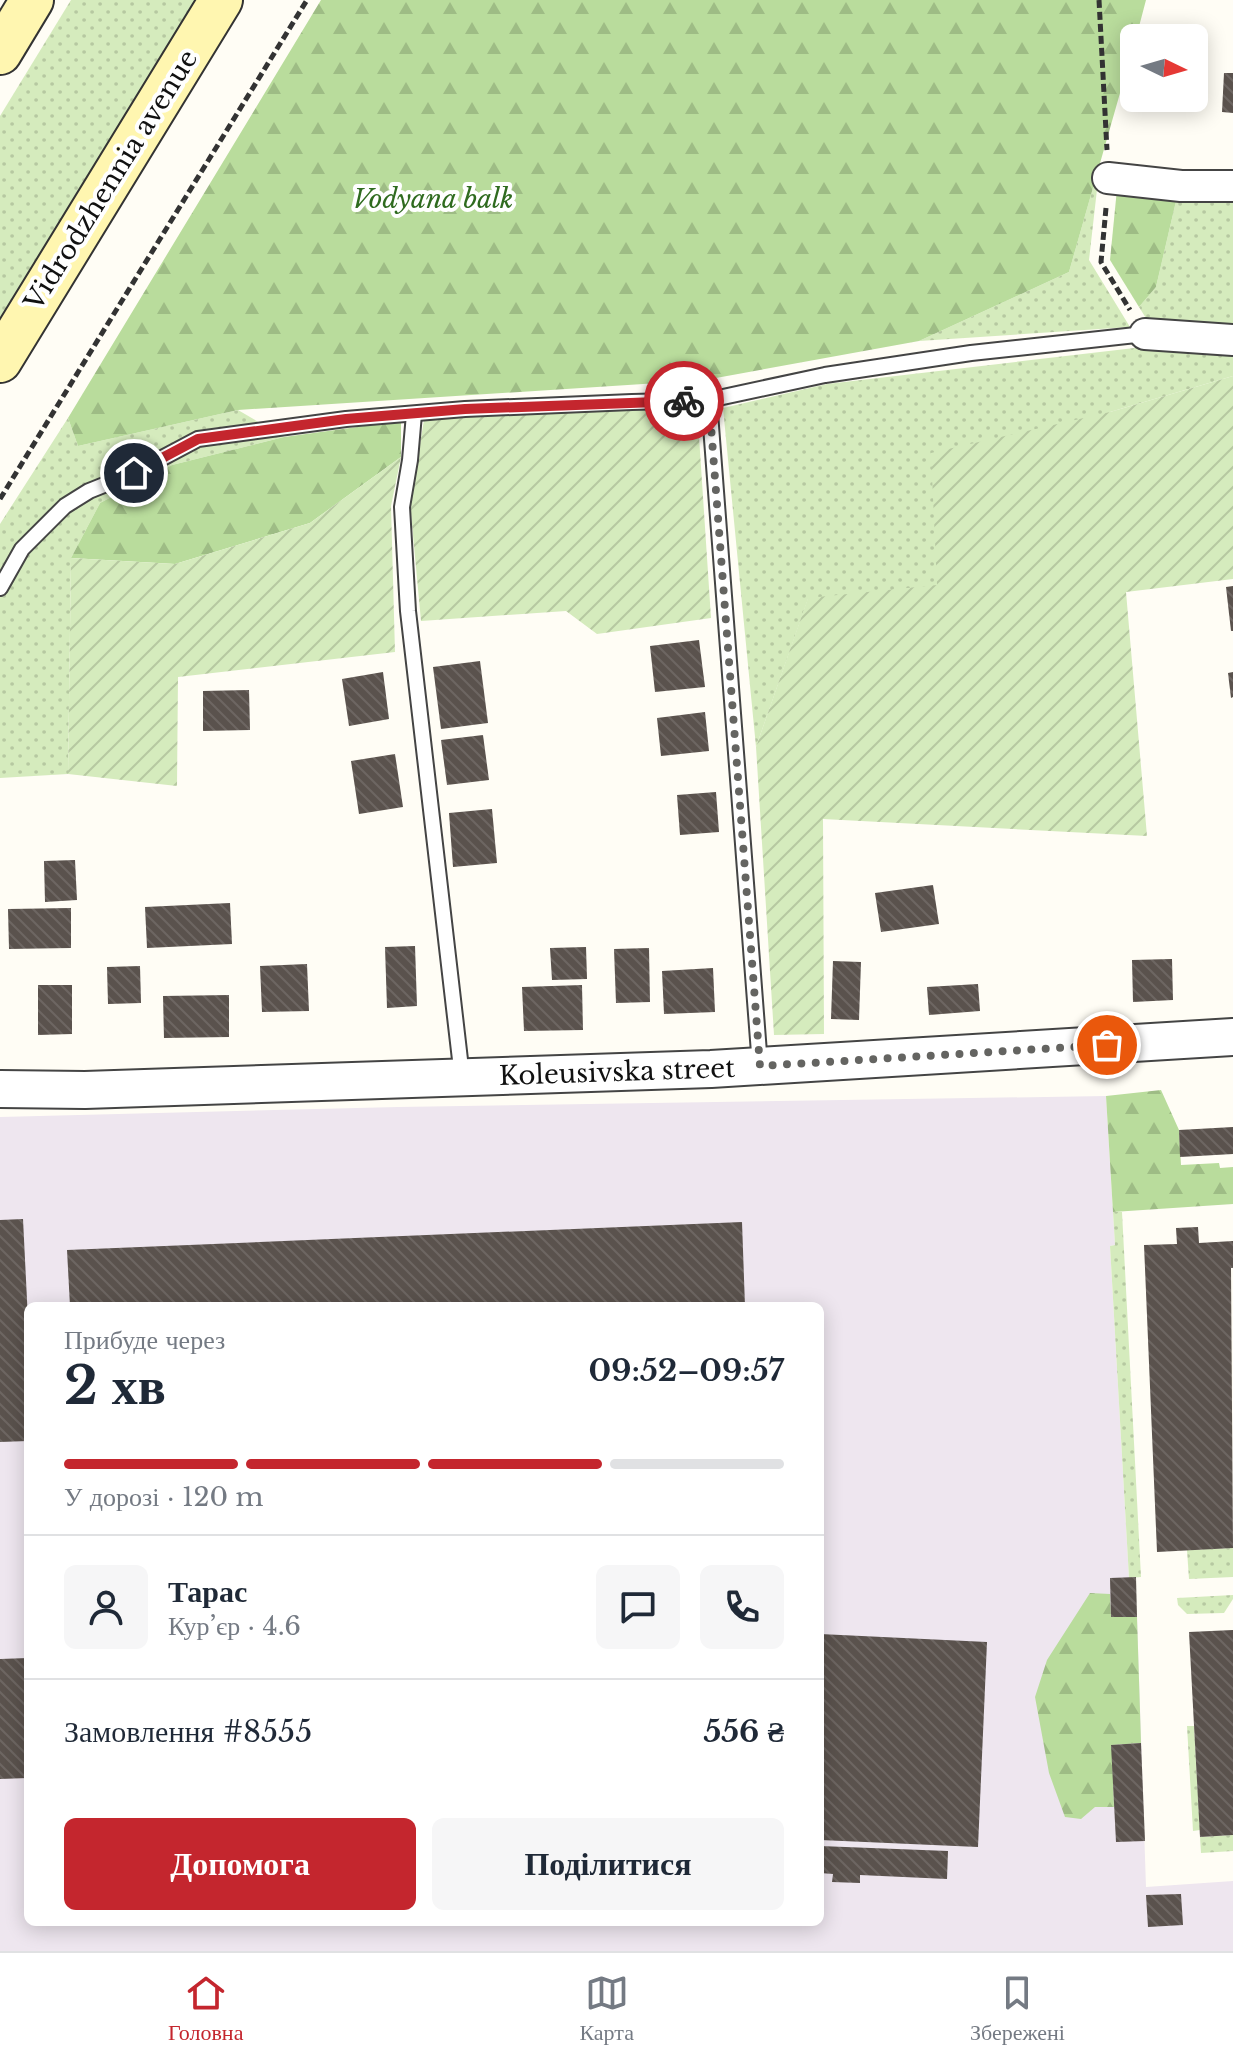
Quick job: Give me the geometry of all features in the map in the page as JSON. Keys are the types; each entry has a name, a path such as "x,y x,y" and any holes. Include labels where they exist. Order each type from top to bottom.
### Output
{"main road":[{"path":"0,53 32,0"},
{"name":"Vidrodzhennia avenue","path":"0,361 221,0"}],"street":[{"path":"1108,178 1181,186 1233,186"},
{"path":"1145,334 1233,340"},
{"name":"Koleusivska street","path":"0,1089 100,1090 760,1066 1233,1037"}],"lane":[{"path":"0,588 22,549 65,506 89,491 134,473 198,439 346,419 465,409 709,400 825,375 971,353 1145,334"},
{"path":"709,400 760,1066"},
{"path":"414,414 402,507 408,611 462,1077"}],"path":[{"path":"0,499 307,0"}],"shaded area":[{"path":"1106,1096 1115,1245 1110,1246 1129,1578 1111,1617 1137,1617 1146,1887 1233,1881 1233,1951 0,1951 0,1117 398,1107"}],"green space":[{"path":"71,0 204,0 0,335 0,116"},
{"name":"Vodyana balk","path":"321,0 1146,0 1140,24 1120,24 1120,93 1069,272 919,341 705,380 238,410 78,446 68,418"},
{"path":"1100,163 1089,260 1130,327 919,341 1069,272"},
{"path":"1117,189 1177,197 1156,287 1139,307 1110,260"},
{"path":"1177,197 1233,201 1233,327 1149,323 1139,307 1156,287"},
{"path":"1143,347 1233,354 1233,376 1110,412 937,586 808,599 756,747 723,408 827,384"},
{"path":"1233,376 1233,579 1126,592 1147,836 823,819 824,1034 774,1035 756,747 808,598 937,585 931,453 1110,412"},
{"path":"697,406 711,618 597,634 566,611 421,621 410,503 424,420"},
{"path":"238,410 284,437 172,465 100,503 71,558 68,774 0,778 0,524 68,418 78,446"},
{"path":"401,421 401,457 310,523 175,564 71,558 100,503 172,465 284,437"},
{"path":"401,457 391,506 395,652 178,677 177,786 68,774 71,558 175,564 310,523"},
{"path":"1161,1090 1179,1130 1181,1165 1219,1163 1220,1168 1233,1167 1233,1204 1113,1212 1106,1096"},
{"path":"1113,1212 1122,1212 1141,1577 1129,1578 1110,1246 1115,1245"},
{"path":"1233,1548 1233,1577 1189,1579 1187,1550"},
{"path":"1090,1593 1110,1594 1111,1617 1137,1617 1141,1743 1112,1745 1114,1807 1095,1807 1081,1819 1065,1817 1049,1773 1035,1697 1047,1660"},
{"path":"1233,1595 1224,1613 1187,1614 1178,1605 1177,1598"},
{"path":"1187,1726 1194,1726 1200,1830 1193,1831"},
{"path":"1233,1835 1233,1851 1201,1853 1200,1837"}],"building":[{"path":"1224,73 1233,73 1233,113 1222,112"},
{"path":"1233,586 1233,631 1231,631 1226,587"},
{"path":"699,640 705,687 655,692 650,646"},
{"path":"480,661 488,723 441,729 433,667"},
{"path":"383,672 389,719 349,726 342,679"},
{"path":"1233,672 1233,697 1231,698 1228,673"},
{"path":"249,690 250,730 203,731 203,691"},
{"path":"705,712 709,751 661,756 657,718"},
{"path":"483,735 489,780 447,785 441,740"},
{"path":"395,754 403,807 359,814 351,761"},
{"path":"716,792 719,832 680,835 677,795"},
{"path":"492,809 497,863 453,867 449,813"},
{"path":"75,860 77,900 45,902 44,861"},
{"path":"933,885 939,924 881,932 875,893"},
{"path":"230,903 232,944 147,948 145,907"},
{"path":"71,908 71,948 9,949 8,909"},
{"path":"415,946 417,1006 387,1008 385,947"},
{"path":"586,947 587,979 552,980 550,948"},
{"path":"649,948 650,1002 616,1003 614,949"},
{"path":"1172,959 1173,1000 1133,1002 1132,960"},
{"path":"833,961 861,962 859,1020 831,1019"},
{"path":"307,964 309,1011 262,1012 260,966"},
{"path":"140,966 141,1003 108,1004 107,967"},
{"path":"713,968 715,1012 664,1014 662,971"},
{"path":"978,984 980,1011 929,1015 927,987"},
{"path":"38,985 72,985 72,1034 38,1035"},
{"path":"582,985 583,1030 524,1031 522,987"},
{"path":"229,995 229,1037 164,1038 163,996"},
{"path":"1233,1127 1233,1154 1180,1157 1179,1130"},
{"path":"23,1219 27,1302 24,1302 24,1441 0,1442 0,1220"},
{"path":"742,1222 745,1302 70,1302 67,1250"},
{"path":"1198,1227 1199,1243 1233,1241 1233,1548 1157,1552 1144,1245 1177,1244 1176,1228"},
{"path":"1136,1577 1137,1617 1111,1617 1110,1578"},
{"path":"1233,1630 1233,1835 1200,1837 1189,1632"},
{"path":"824,1634 987,1642 978,1847 824,1840"},
{"path":"24,1658 24,1778 0,1779 0,1659"},
{"path":"1141,1743 1145,1841 1116,1842 1111,1745"},
{"path":"824,1846 948,1851 947,1879 860,1875 860,1883 832,1882 833,1874 824,1873"},
{"path":"1181,1894 1183,1925 1148,1927 1146,1895"}],"way so far":[{"path":"684,401 709,400 760,1066 1107,1045"}],"route":[{"path":"134,473 198,439 346,419 465,409 684,401"}]}
